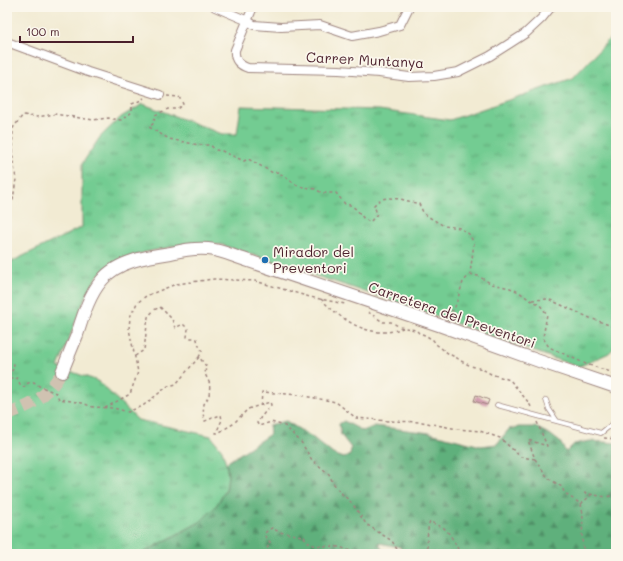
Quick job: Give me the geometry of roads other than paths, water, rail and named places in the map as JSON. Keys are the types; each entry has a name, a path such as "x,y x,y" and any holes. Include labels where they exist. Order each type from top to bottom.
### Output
{"street":[{"path":"215,7 254,25 281,27 320,24 352,36 400,25 409,7"},
{"path":"248,21 253,7"},
{"name":"Carrer Muntanya","path":"248,21 234,50 234,56 238,64 248,68 339,70 409,77 434,76 458,72 490,56 526,33 551,7"},
{"path":"7,42 88,72 156,94"},
{"name":"Carretera del Preventori","path":"62,372 91,296 106,275 135,260 184,250 207,249 225,253 616,386"}],"lane":[{"path":"546,400 549,409 557,421"},
{"path":"498,405 601,433 616,421"}],"tunnel":[{"path":"7,414 25,407 39,399 51,387 62,372"}],"place":[{"name":"Mirador del Preventori","path":"265,260"}]}
